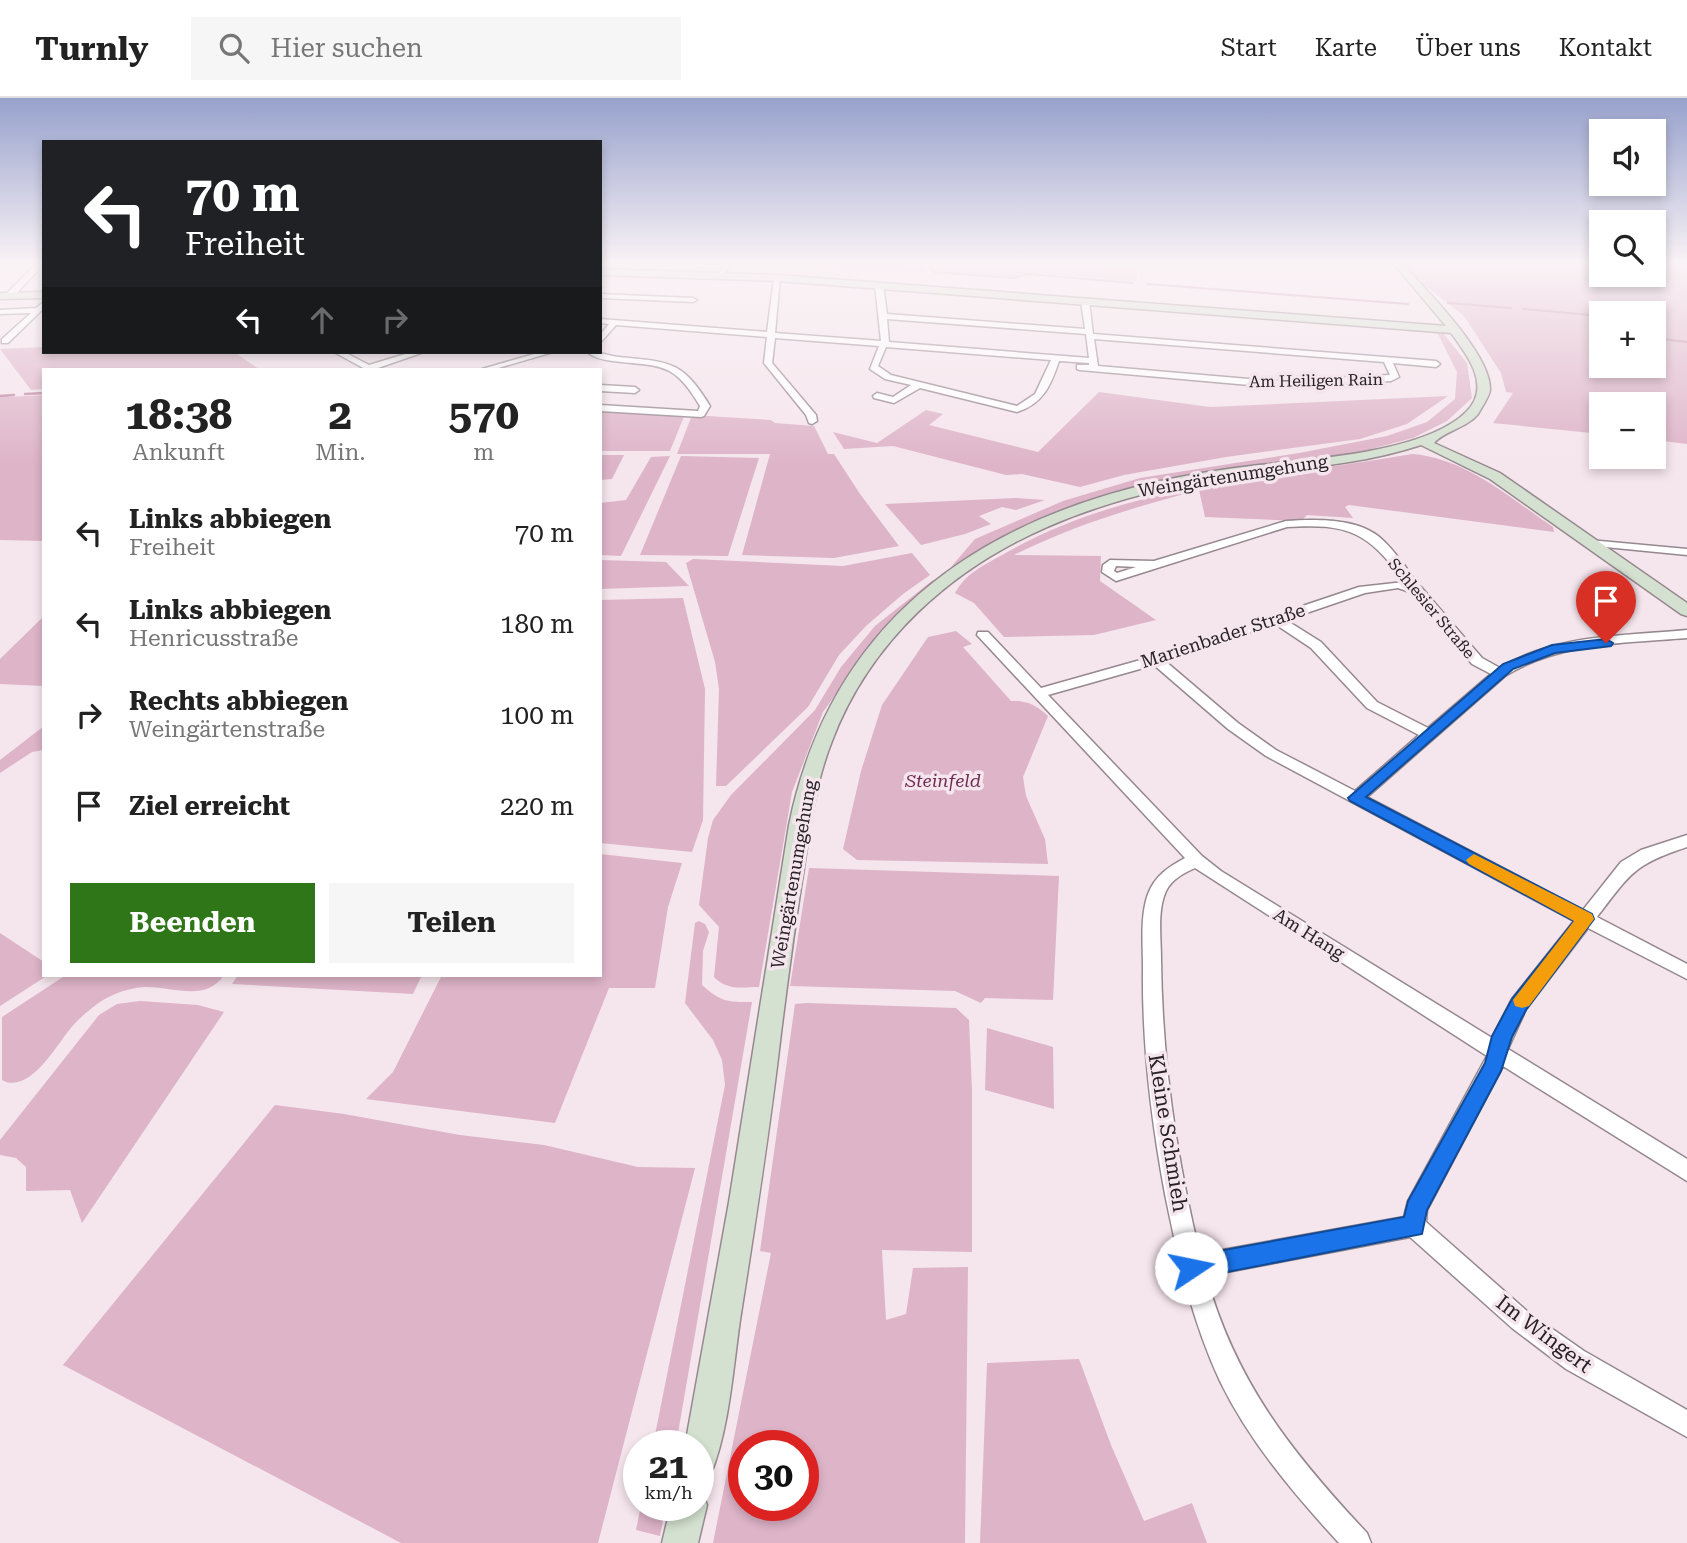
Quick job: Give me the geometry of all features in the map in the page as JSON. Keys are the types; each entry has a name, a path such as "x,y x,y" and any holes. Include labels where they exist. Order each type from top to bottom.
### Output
{"main road":[{"name":"Weingärtenumgehung","path":"704,1430 753,1148 780,948 808,783 830,721 860,668 896,624 941,583 1018,535 1057,517 1121,496 1199,478 1388,451 1428,439 1463,421 1477,407 1484,393 1484,378 1480,366 1454,330"},
{"path":"1476,465 1427,444 1428,439 1447,446 1476,465 1687,611"},
{"path":"1388,451 1444,453"},
{"path":"680,1543 685,1521"}],"street":[{"path":"5,341 17,330"},
{"path":"734,330 1093,365 1089,330"},
{"path":"884,330 885,343 873,363 876,370 888,377 918,386 1017,409 1025,408 1046,389 1055,361"},
{"path":"1049,330 1436,364"},
{"path":"770,333 768,366 811,415 812,421"},
{"path":"342,354 371,368 414,354"},
{"path":"489,368 541,354"},
{"path":"594,354 601,358 670,365 687,380 705,407 701,414 602,408"},
{"path":"609,369 618,359"},
{"name":"Am Heiligen Rain","path":"1093,365 1276,384 1391,379 1395,377 1387,360"},
{"path":"877,396 894,400 918,386"},
{"path":"602,388 635,390"},
{"name":"Schlesier Straße","path":"1155,565 1286,524 1307,523 1371,535 1410,581 1410,586 1417,590 1477,661 1500,673"},
{"path":"1590,543 1687,552"},
{"name":"Marienbader Straße","path":"1037,694 1156,660 1363,590 1399,584 1410,586"},
{"path":"1276,619 1316,645 1372,705 1430,735"},
{"path":"1356,798 1500,673 1519,661 1552,649 1687,634"},
{"name":"Am Hang","path":"983,635 1196,860 1215,875 1687,1171"},
{"path":"1156,660 1251,740 1687,972"},
{"path":"1191,1268 1414,1226 1416,1208 1494,1065 1502,1036 1519,1004 1627,866 1647,854 1687,841"},
{"name":"Kleine Schmieh","path":"1196,860 1168,875 1159,888 1153,906 1151,991 1154,1048 1165,1140 1191,1268 1212,1334 1259,1424 1289,1465 1357,1543"},
{"name":"Im Wingert","path":"1414,1226 1520,1320 1575,1360 1628,1393 1687,1424"}],"green space":[{"path":"1473,330 1589,330 1589,378 1666,378 1666,330 1687,330 1687,444 1666,441 1666,392 1589,392 1589,433 1493,423 1513,393 1506,392 1501,373"},
{"path":"1437,332 1443,333 1467,363 1472,398 1447,421 1413,438 1356,453 1192,476 1119,491 1055,514 951,567 975,539 1063,501 1140,478 1387,436 1427,422 1455,399 1457,372"},
{"path":"42,347 42,354 237,354 258,368 42,368 42,389 31,390 0,349"},
{"path":"1099,392 1210,407 1448,396 1407,424 1360,439 1226,457 1124,475 1080,487 1022,474 1006,475 893,446 844,449 833,432 877,443 926,410 943,414 929,425 1038,452"},
{"path":"42,395 42,541 0,540 0,396"},
{"path":"602,410 685,414 670,451 602,451"},
{"path":"692,415 771,420 775,423 814,426 828,454 834,454 899,546 834,558 742,555 770,454 677,454"},
{"path":"1412,454 1432,457 1469,471 1553,527 1554,532 1349,505 1345,507 1353,518 1307,515 1301,521 1205,517 1199,490 1105,518 1014,555 1101,556 1100,581 1156,620 1094,635 1004,637 974,603 955,593 970,575 989,562 1051,530 1101,511 1203,486"},
{"path":"602,455 624,455 612,479 602,480"},
{"path":"670,456 621,556 602,555 602,503 626,500 651,457"},
{"path":"681,456 759,458 728,556 640,555"},
{"path":"1016,498 1045,500 1016,510 1002,507 979,516 991,524 965,534 921,545 885,504"},
{"path":"912,553 930,575 866,626 839,655 808,707 726,786 716,786 719,689 715,662 686,563 693,559 843,566"},
{"path":"602,560 666,562 689,586 602,589"},
{"path":"935,581 879,635 823,712 792,792 759,987 724,984 714,977 719,927 699,905 713,820 731,795 815,710 841,667 875,626"},
{"path":"683,598 705,689 703,820 692,852 602,843 602,600"},
{"path":"42,618 42,686 0,684 0,659"},
{"name":"Steinfeld","path":"956,631 972,644 963,647 1011,701 1031,704 1048,716 1023,777 1026,796 1045,839 1048,864 857,860 843,849 861,771 882,705 928,637"},
{"path":"42,728 42,750 32,752 0,773 0,760"},
{"path":"602,854 682,863 668,907 655,988 609,988 555,1123 366,1099 393,1072 441,977 602,977"},
{"path":"809,868 1059,876 1053,1000 985,998 981,1003 955,991 790,986"},
{"path":"699,921 705,924 709,932 703,951 702,985 725,1000 752,1002 679,1430 656,1430 725,1085 722,1060 713,1040 685,1003 695,923"},
{"path":"0,933 42,961 42,977 45,977 0,1006"},
{"path":"63,977 222,977 208,989 198,991 144,987 103,1000 77,1021 32,1075 12,1083 2,1080 2,1017"},
{"path":"237,977 421,977 413,994 232,984"},
{"path":"140,1001 198,1005 224,1012 82,1223 70,1190 26,1191 26,1167 16,1158 0,1155 0,1140 99,1015 117,1004"},
{"path":"795,1004 956,1008 969,1020 972,1252 882,1250 886,1320 906,1314 913,1268 968,1267 965,1543 713,1543 728,1468 728,1521 819,1521 819,1430 736,1430 771,1253 760,1251"},
{"path":"987,1028 1053,1047 1054,1109 985,1090"},
{"path":"275,1105 344,1114 460,1135 544,1145 638,1167 695,1168 627,1430 623,1430 623,1446 598,1543 401,1543 63,1365"},
{"path":"1079,1359 1111,1445 1144,1521 1192,1503 1207,1543 980,1543 987,1363"},
{"path":"638,1521 663,1521 660,1536 636,1530"}],"waterway":[{"path":"1666,339 1687,342"},
{"path":"25,394 42,393"},
{"path":"0,396 14,395"}],"slow traffic":[{"path":"1474,860 1586,919 1522,1000"}],"route":[{"path":"1191,1268 1414,1226 1416,1208 1494,1065 1502,1036 1519,1004 1586,919 1356,798 1508,666 1552,649 1606,643"}]}
